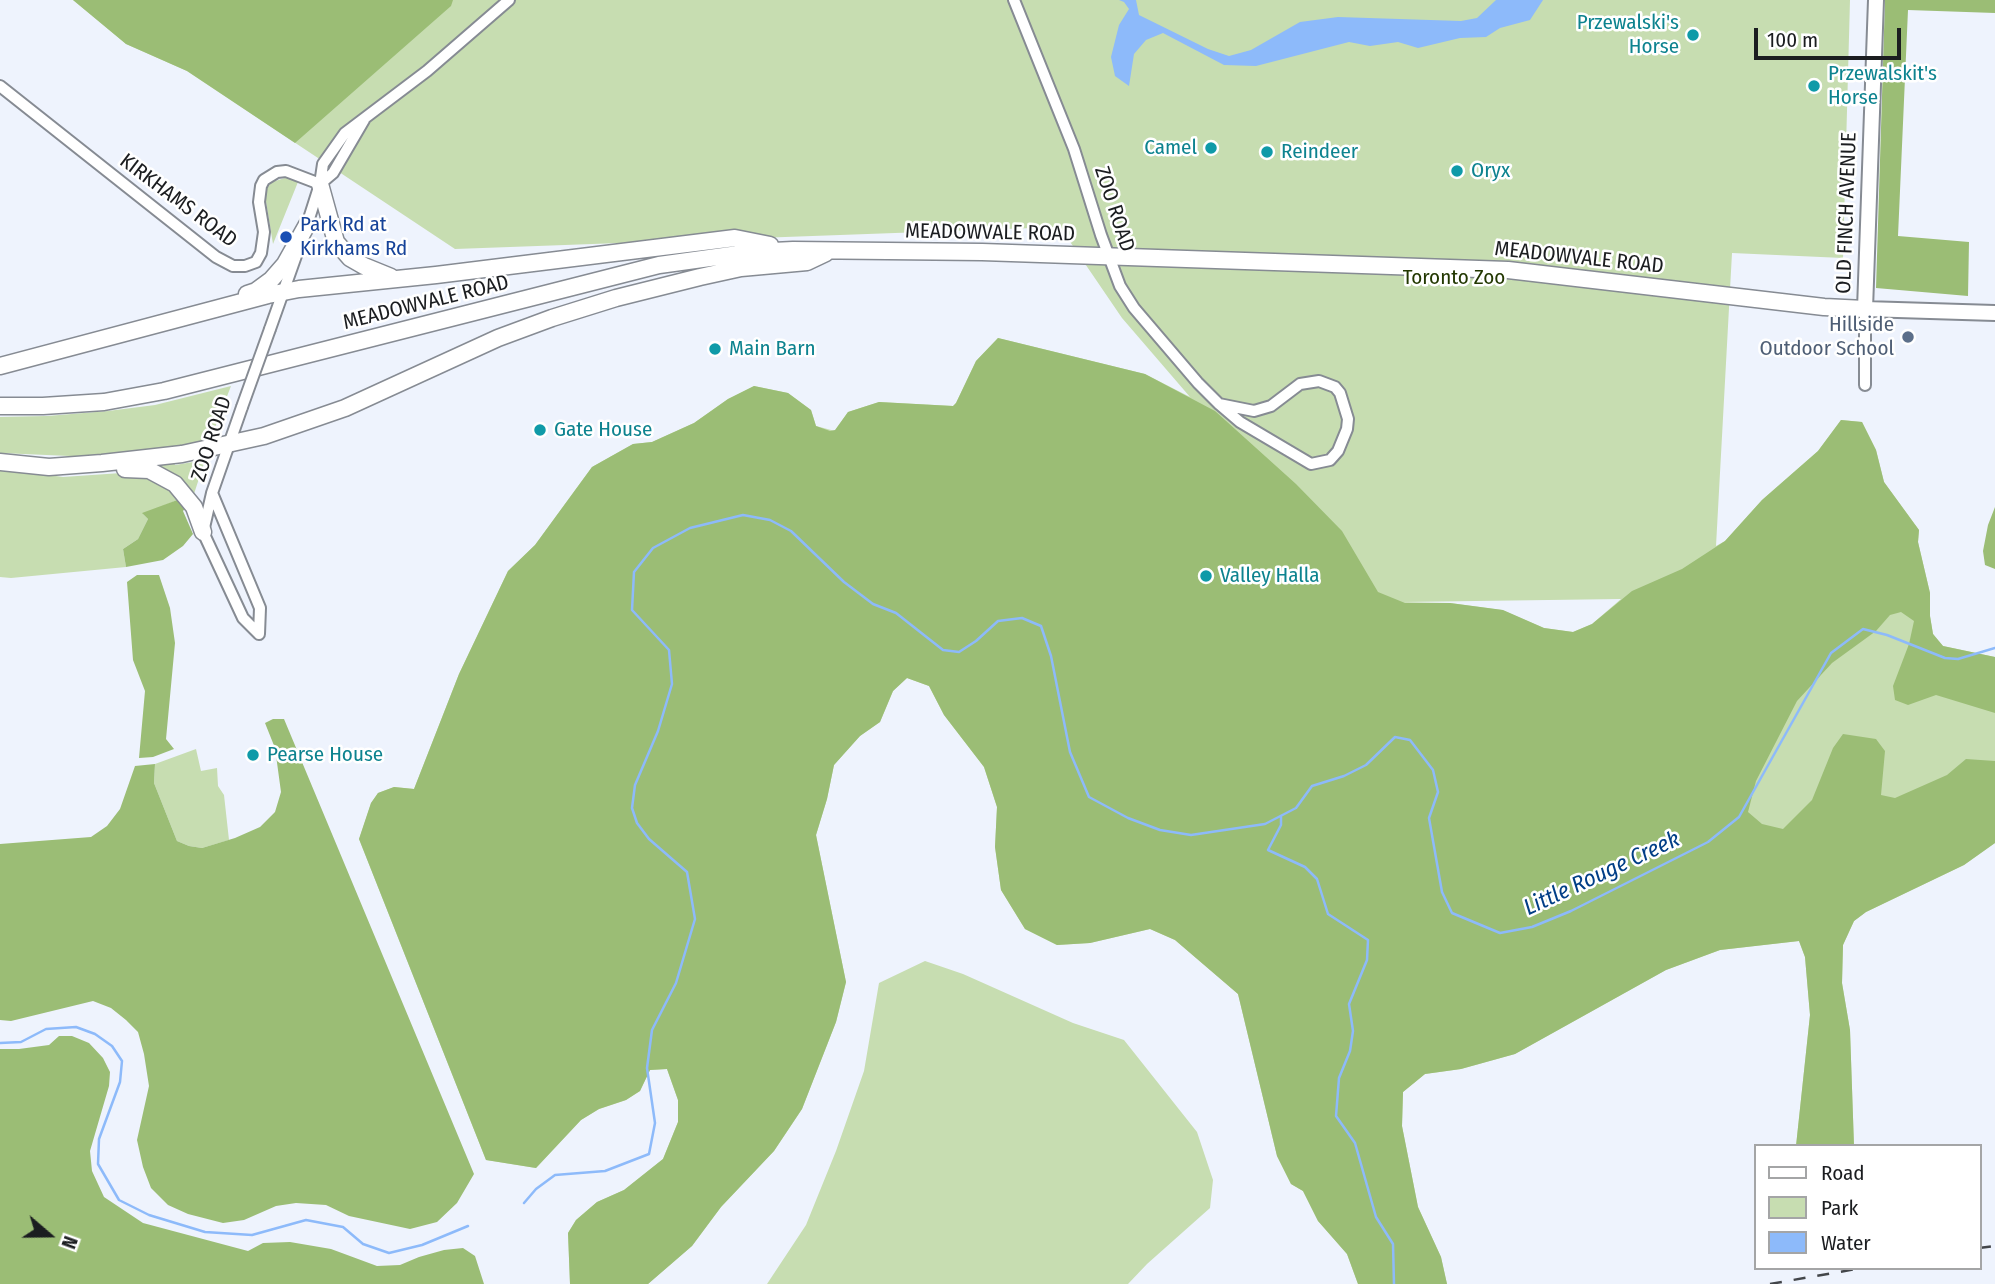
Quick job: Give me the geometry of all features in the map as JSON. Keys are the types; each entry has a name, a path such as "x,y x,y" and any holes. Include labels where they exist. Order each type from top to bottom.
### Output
{"main road":[{"path":"320,184 336,242 350,258 364,267 396,279"},
{"path":"185,317 256,290 271,281 285,264 308,223"},
{"path":"0,366 284,292 736,238 793,250"},
{"name":"MEADOWVALE ROAD","path":"0,406 104,402 164,391 659,265 753,252 832,250 1109,256 1508,270 1824,307 1865,309"},
{"path":"49,467 137,459 264,436 345,408 498,338 552,318 616,298 741,268 807,262 832,250"},
{"path":"0,462 49,467 149,470 175,484 194,507 203,532"}],"street":[{"name":"ZOO ROAD","path":"203,532 243,618 259,634 260,608 212,493 320,184 333,173 365,117 427,71 509,0"},
{"name":"ZOO ROAD","path":"1014,0 1074,149 1109,256 1121,286 1134,308 1219,404 1240,422 1311,464 1330,460 1339,451 1347,429 1348,419 1340,393 1335,387 1319,381 1300,384 1271,406 1254,411 1219,404"},
{"name":"OLD FINCH AVENUE","path":"1865,385 1865,309 1876,0"},
{"name":"KIRKHAMS ROAD","path":"0,86 216,257 233,266 256,262 261,253 264,232 259,202 264,180 277,172 286,171 320,184"},
{"name":"MEADOWVALE ROAD","path":"1865,309 1995,313"},
{"path":"203,532 212,493"}],"green space":[{"name":"Toronto Zoo","path":"73,0 1850,0 1843,258 1732,253 1716,546 1725,541 1762,500 1818,451 1841,420 1862,422 1876,450 1884,482 1919,530 1918,542 1930,593 1933,634 1943,646 1995,657 1995,843 1964,865 1866,912 1854,921 1843,945 1842,983 1850,1030 1854,1144 1796,1144 1810,1015 1805,957 1799,941 1720,950 1666,970 1515,1054 1461,1069 1425,1074 1403,1092 1402,1126 1418,1207 1441,1257 1447,1284 1358,1284 1347,1254 1318,1221 1303,1191 1291,1184 1277,1156 1238,994 1175,940 1150,929 1090,943 1057,945 1025,929 1001,890 995,847 997,807 984,767 944,715 929,686 907,678 893,691 880,722 860,736 834,765 816,835 846,982 836,1022 802,1109 774,1151 721,1207 692,1246 648,1284 570,1284 568,1233 576,1220 597,1202 624,1190 663,1159 678,1122 678,1100 667,1069 650,1070 640,1091 581,1120 536,1168 486,1160 359,839 371,803 378,793 394,787 414,789 459,674 508,571 535,545 592,467 633,444 652,442 694,423 728,399 754,386 788,393 811,410 816,426 835,431 848,412 879,402 953,406 976,361 998,338 1145,374 1190,397 1122,318 1060,227 455,249 187,71 126,44","holes":["1621,599 1592,624 1573,632 1544,628 1502,610 1450,603 1403,602"]},
{"path":"73,0 453,0 451,6 295,143 187,71 126,44"},
{"path":"1885,0 1995,0 1995,13 1908,10 1898,236 1969,242 1968,296 1876,288"},
{"path":"288,177 298,182 273,244 266,189 272,182"},
{"path":"998,338 1145,374 1215,411 1296,484 1342,531 1378,592 1405,603 1450,603 1503,610 1544,628 1573,632 1592,624 1632,591 1682,569 1725,541 1762,500 1818,451 1841,420 1862,422 1876,450 1884,482 1919,530 1918,542 1930,593 1933,634 1943,646 1995,657 1995,713 1936,695 1908,705 1895,700 1893,686 1909,644 1914,621 1901,612 1890,615 1876,631 1832,663 1797,701 1756,781 1748,812 1762,824 1783,829 1812,800 1833,748 1843,734 1876,739 1885,751 1881,795 1895,798 1947,775 1966,759 1995,761 1995,843 1964,865 1866,912 1854,921 1843,945 1842,983 1850,1030 1854,1144 1796,1144 1810,1015 1805,957 1799,941 1720,950 1666,970 1515,1054 1461,1069 1425,1074 1403,1092 1402,1126 1418,1207 1441,1257 1447,1284 1358,1284 1347,1254 1318,1221 1303,1191 1291,1184 1277,1156 1238,994 1175,940 1150,929 1090,943 1057,945 1025,929 1001,890 995,847 997,807 984,767 944,715 929,686 907,678 893,691 880,722 860,736 834,765 816,835 846,982 836,1022 802,1109 774,1151 721,1207 692,1246 648,1284 570,1284 568,1233 576,1220 597,1202 624,1190 663,1159 678,1122 678,1100 667,1069 650,1070 640,1091 581,1120 536,1168 486,1160 359,839 371,803 378,793 394,787 414,789 459,674 508,571 535,545 592,467 633,444 652,442 694,423 728,399 754,386 788,393 811,410 816,426 830,431 835,430 848,412 879,402 953,406 976,361"},
{"path":"231,386 209,443 93,457 0,453 0,417 47,416 155,405"},
{"path":"205,460 193,497 153,464 174,462 175,465"},
{"path":"0,468 63,477 136,472 162,481 180,499 143,514 148,519 138,539 123,549 126,567 0,577"},
{"path":"180,499 186,507 183,511 193,534 183,546 163,560 126,567 123,549 138,539 148,519 142,513"},
{"path":"1995,507 1995,569 1985,565 1983,551"},
{"path":"137,575 159,575 170,608 175,643 166,739 174,749 153,757 139,758 145,691 133,660 127,582"},
{"path":"273,719 284,719 474,1174 457,1203 437,1222 410,1229 349,1216 326,1205 296,1203 276,1206 244,1220 223,1223 188,1214 168,1205 151,1188 137,1140 149,1086 138,1032 111,1008 93,1001 11,1021 0,1020 0,844 91,837 107,826 120,809 135,766 155,764 154,783 177,841 202,848 260,827 275,812 281,792 275,748 265,723"},
{"path":"196,749 201,771 217,768 218,786 224,795 229,840 202,848 177,841 154,783 155,764"},
{"path":"925,961 963,974 1073,1023 1124,1040 1197,1132 1213,1180 1210,1208 1128,1284 767,1284 806,1225 836,1151 864,1071 879,983"},
{"path":"59,1036 72,1036 89,1043 103,1058 110,1072 109,1086 90,1151 92,1171 104,1197 143,1223 248,1251 263,1243 290,1242 331,1249 377,1266 400,1265 444,1250 463,1248 475,1256 484,1284 0,1284 0,1049 49,1045"}],"water":[{"path":"1119,0 1136,0 1139,15 1208,49 1229,56 1251,50 1300,22 1338,17 1461,21 1477,18 1496,0 1543,0 1530,20 1500,28 1486,37 1460,38 1418,48 1398,42 1370,46 1349,42 1256,66 1224,65 1163,33 1146,40 1134,54 1129,86 1115,76 1111,57 1119,25 1129,9"}],"waterway":[{"name":"Little Rouge Creek","path":"524,1203 536,1189 555,1175 605,1171 649,1154 655,1123 647,1068 652,1030 676,983 695,919 687,872 649,839 637,823 632,808 635,785 658,731 672,684 669,650 632,610 634,572 653,548 690,528 743,515 770,520 791,531 844,582 873,604 896,613 943,650 959,652 998,621 1022,618 1041,626 1051,656 1070,752 1089,797 1128,818 1160,830 1191,835 1265,824 1296,808 1312,786 1344,776 1366,765 1395,737 1410,740 1433,770 1438,792 1429,818 1442,892 1452,913 1500,933 1532,927 1571,911 1708,842 1739,817 1831,653 1863,629 1887,635 1945,658 1958,659 1995,648"},
{"path":"1281,816 1281,825 1268,850 1305,867 1317,879 1328,914 1368,940 1367,960 1349,1004 1353,1031 1350,1051 1339,1078 1336,1116 1355,1143 1376,1217 1393,1244 1394,1284"},
{"name":"Little Rouge Creek","path":"0,1043 21,1042 46,1029 76,1027 95,1034 112,1046 122,1061 120,1082 99,1139 98,1164 119,1200 149,1215 205,1232 252,1235 306,1220 343,1227 363,1244 389,1253 422,1245 468,1226"}],"railway":[{"path":"1981,1248 1995,1246"},
{"path":"1770,1284 1850,1270"}],"place":[{"name":"Przewalski's Horse","path":"1693,35"},
{"name":"Przewalskit's Horse","path":"1814,86"},
{"name":"Camel","path":"1211,148"},
{"name":"Reindeer","path":"1267,152"},
{"name":"Oryx","path":"1457,171"},
{"name":"Park Rd at Kirkhams Rd","path":"286,237"},
{"name":"Hillside Outdoor School","path":"1908,337"},
{"name":"Main Barn","path":"715,349"},
{"name":"Gate House","path":"540,430"},
{"name":"Valley Halla","path":"1206,576"},
{"name":"Pearse House","path":"253,755"}]}
